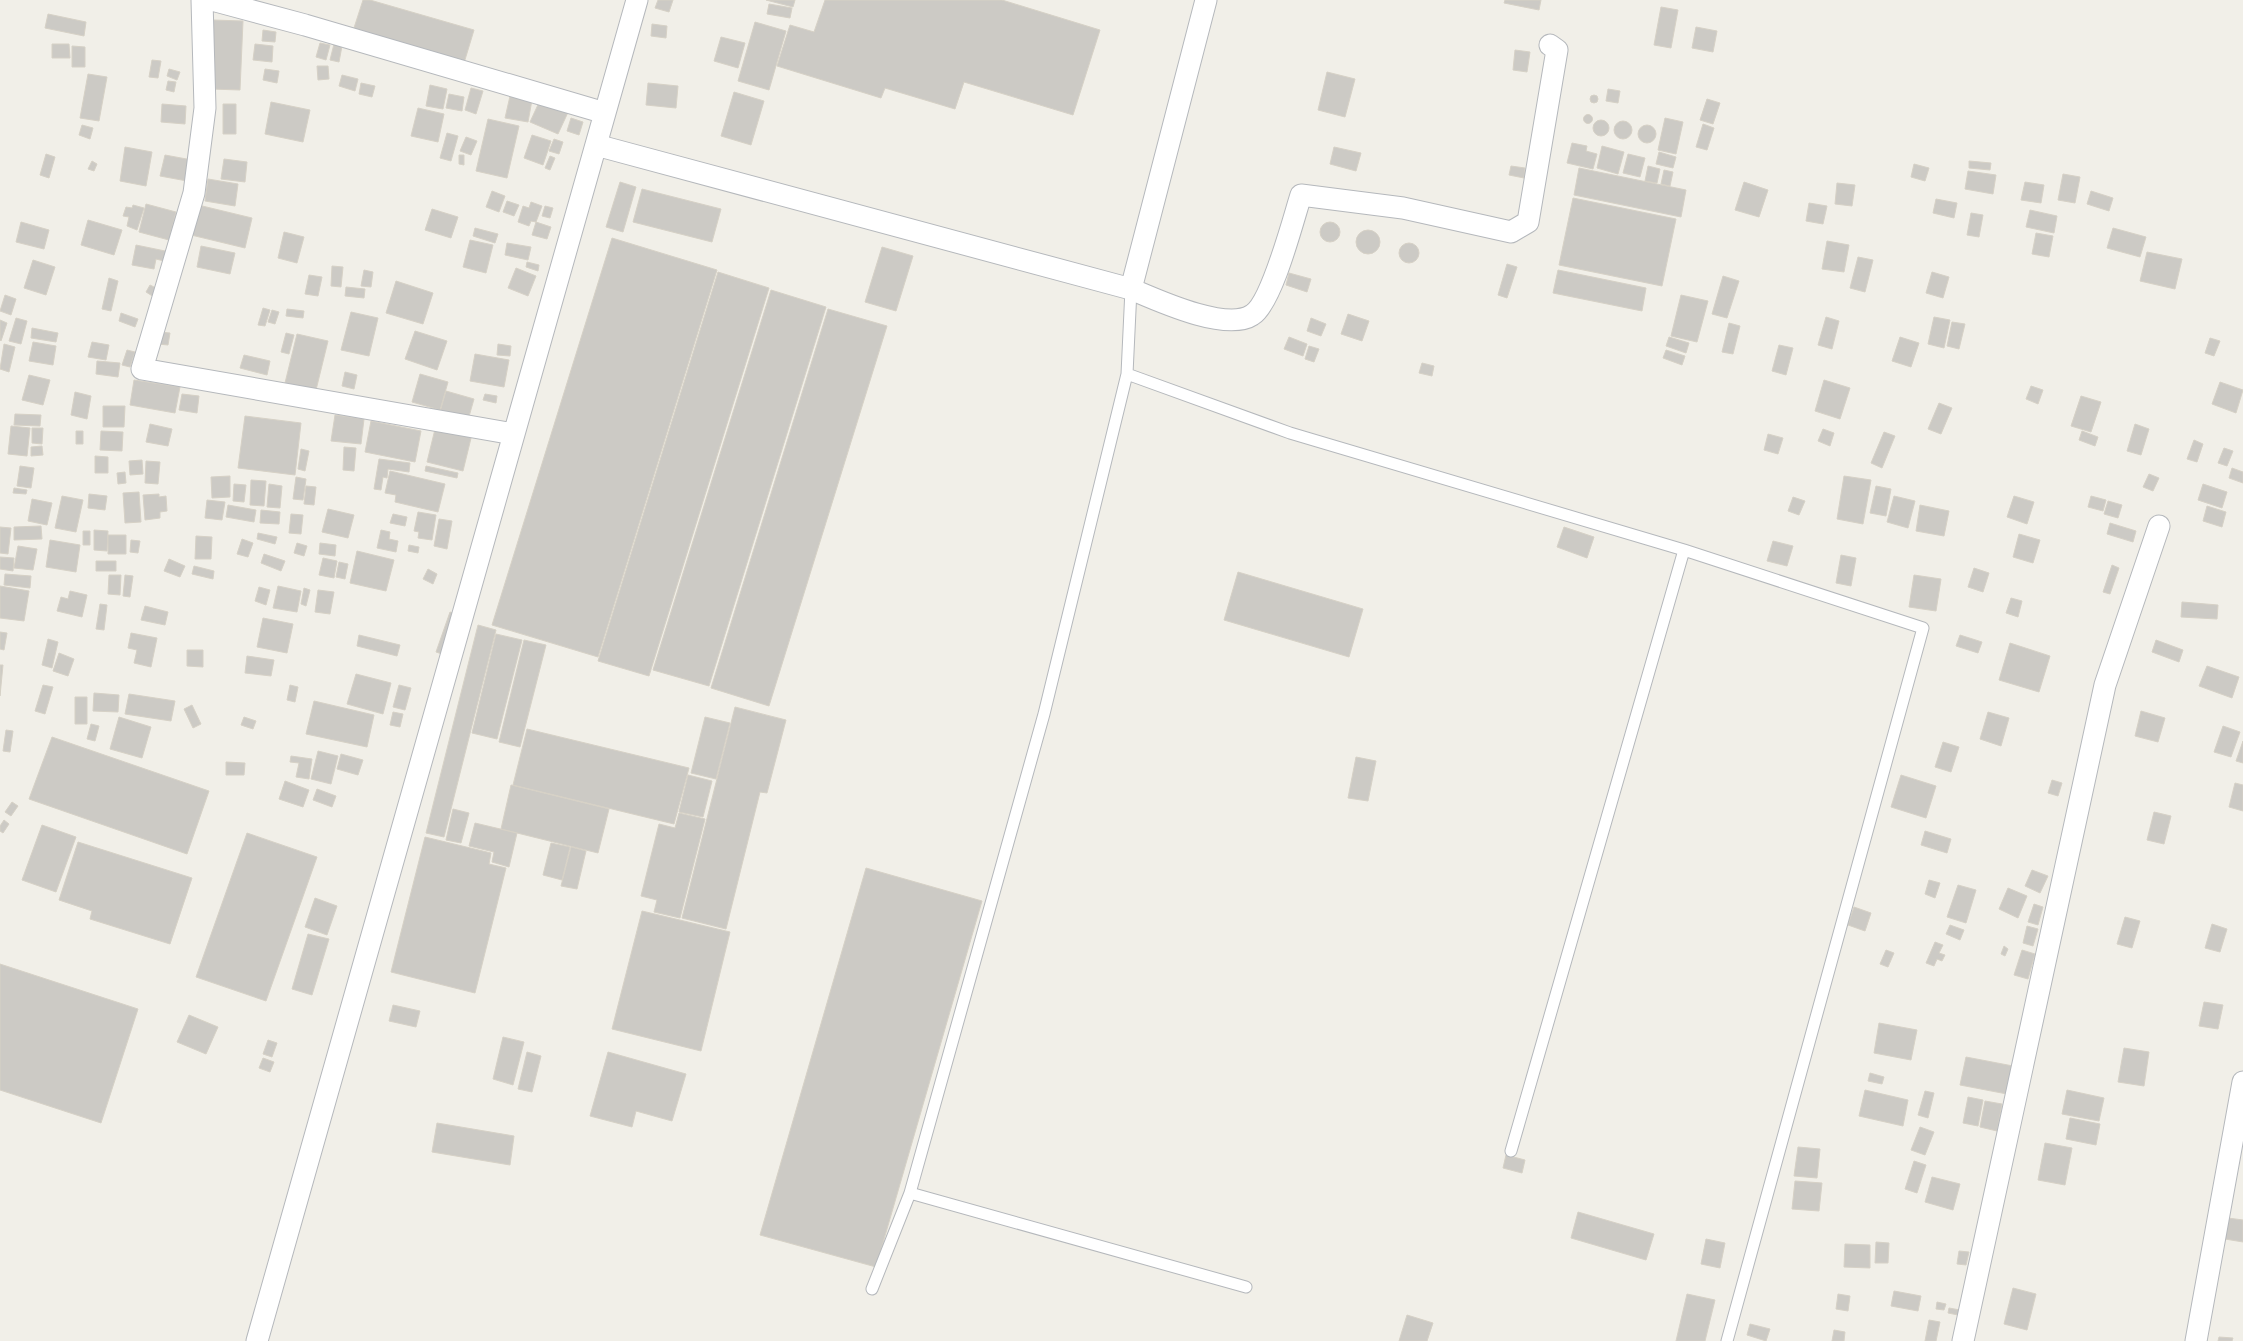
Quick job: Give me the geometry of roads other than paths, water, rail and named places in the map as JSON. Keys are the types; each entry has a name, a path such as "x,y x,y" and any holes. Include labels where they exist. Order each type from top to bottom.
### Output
{"street":[{"path":"202,0 205,108 194,193 142,369 514,434"},
{"path":"212,0 305,25 605,113"},
{"path":"257,1341 637,0"},
{"path":"1131,289 1206,0"},
{"path":"596,145 1131,289 1170,306 1211,319 1235,319 1252,316 1268,295 1301,195 1403,208 1511,232 1528,222 1557,50 1550,45"},
{"path":"1963,1341 2105,685 2159,526"},
{"path":"2196,1341 2243,1082"}],"lane":[{"path":"872,1289 910,1193 1044,714 1127,374 1131,289"},
{"path":"1127,374 1290,433 1684,550 1923,628 1728,1341"},
{"path":"1511,1151 1684,550"},
{"path":"910,1193 1246,1287"}]}
